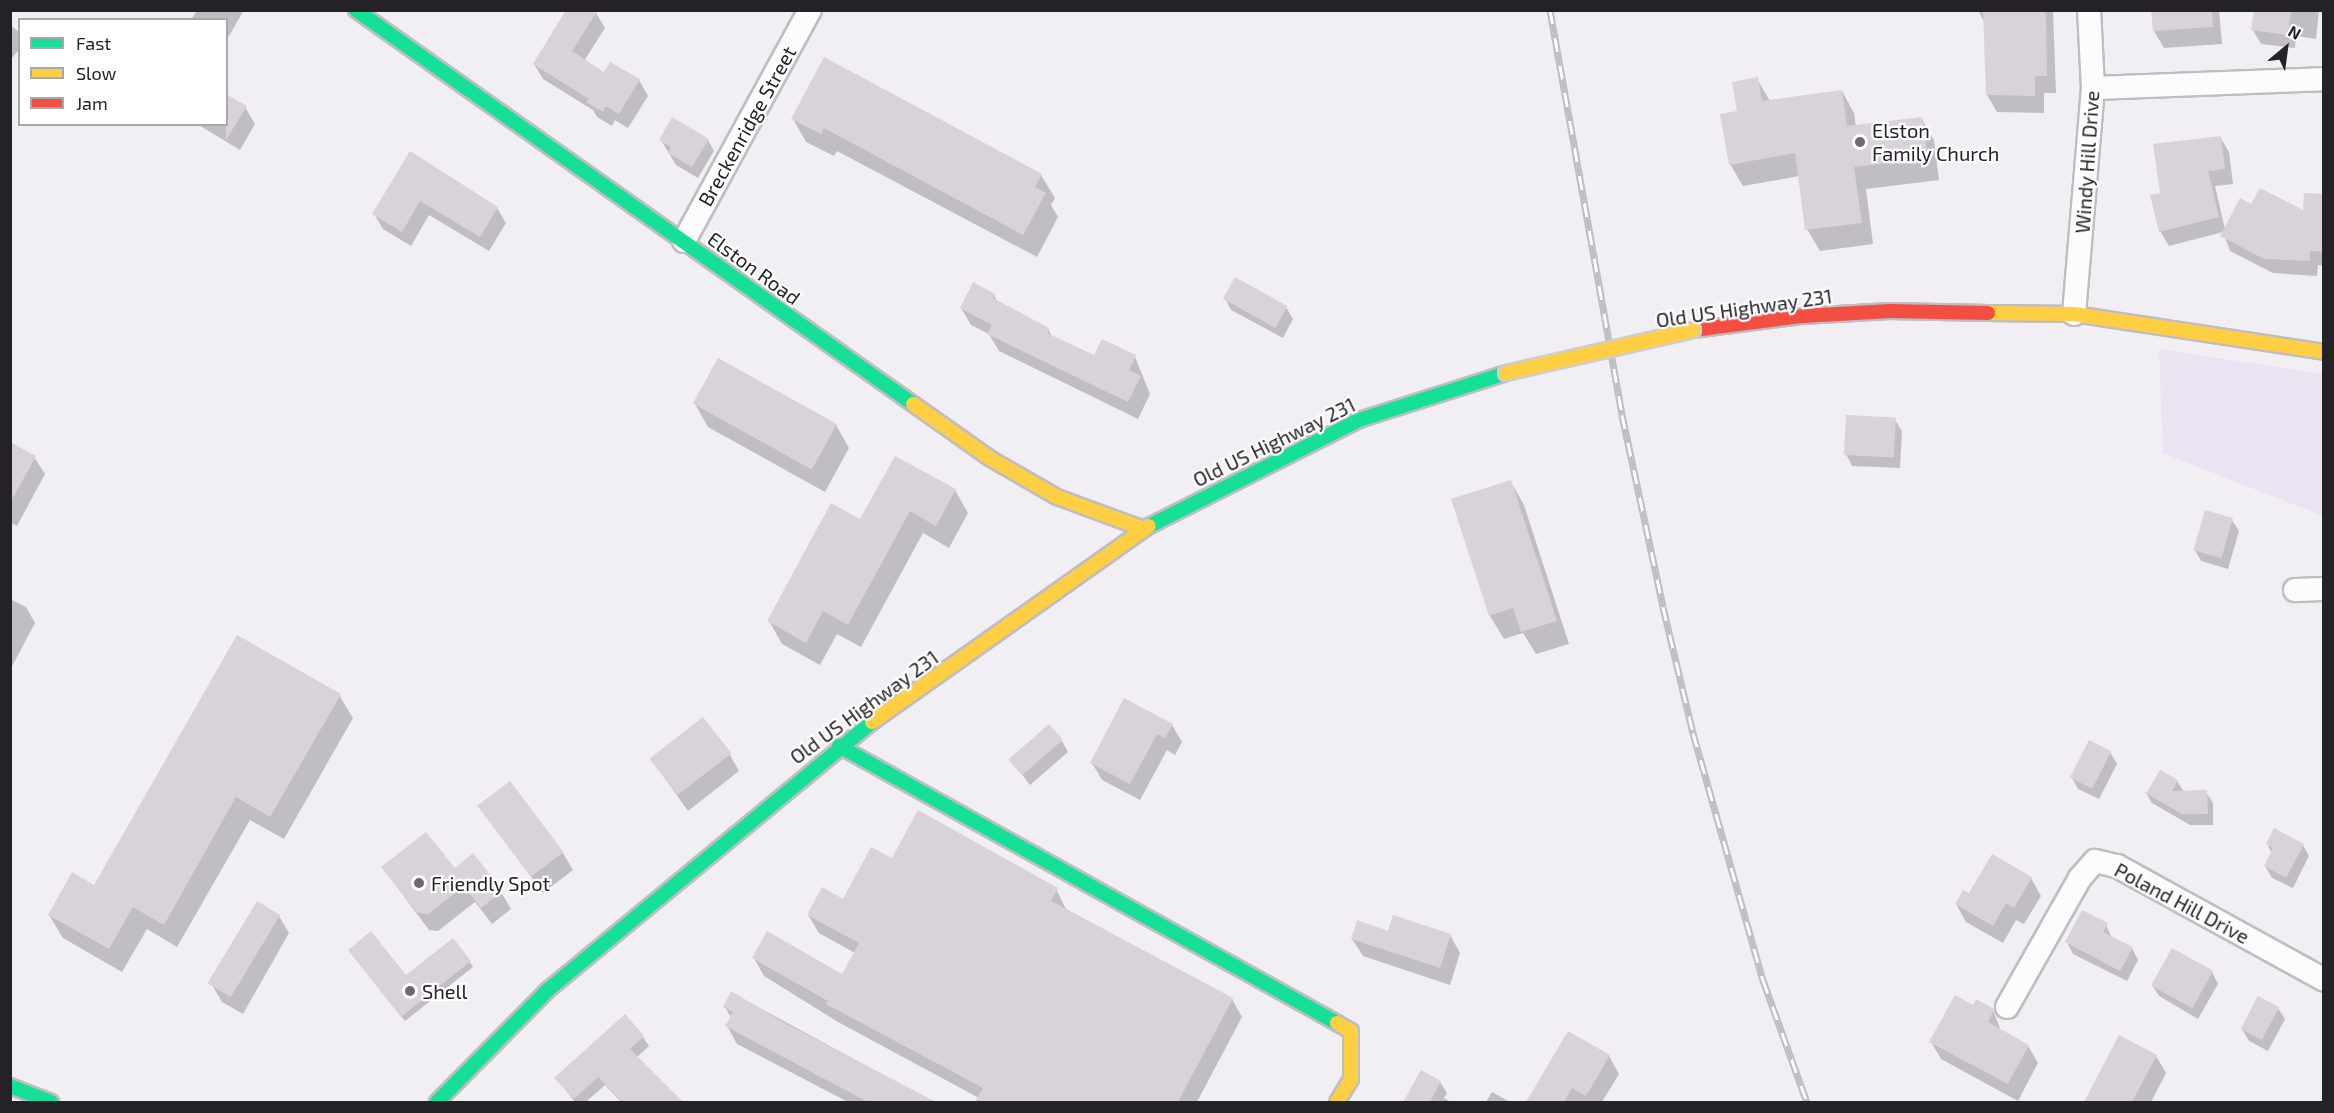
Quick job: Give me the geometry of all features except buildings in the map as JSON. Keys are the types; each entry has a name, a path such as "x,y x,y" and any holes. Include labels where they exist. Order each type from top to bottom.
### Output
{"main road":[{"name":"Elston Road","path":"356,10 991,459 1057,497 1144,529"},
{"name":"Old US Highway 231","path":"436,1102 548,990 839,746 1144,529 1359,420 1506,373 1693,330 1803,316 1890,311 2074,314 2324,352"},
{"path":"839,746 1351,1031 1351,1079 1337,1102"},
{"path":"10,1086 51,1102"}],"street":[{"name":"Breckenridge Street","path":"684,241 810,10"},
{"name":"Windy Hill Drive","path":"2074,314 2093,88 2089,10"},
{"path":"2093,88 2324,79"},
{"path":"2295,590 2324,589"},
{"name":"Poland Hill Drive","path":"2007,1007 2080,878 2095,861 2117,866 2324,980"}],"shaded area":[{"path":"2159,349 2323,374 2323,516 2163,453"}],"railway":[{"path":"1550,10 1622,415 1663,607 1693,733 1763,980 1807,1102"}],"traffic: fast":[{"path":"356,10 913,404"},
{"path":"1149,526 1359,420 1506,373"},
{"path":"437,1102 548,990 872,722"},
{"path":"839,746 1337,1023"},
{"path":"10,1086 51,1102"}],"traffic: slow":[{"path":"1988,313 2074,314 2324,352"},
{"path":"1506,373 1693,330"},
{"path":"913,404 991,459 1057,497 1144,529"},
{"path":"872,722 1149,526"},
{"path":"1337,1023 1351,1031 1351,1079 1337,1102"}],"traffic: jam":[{"path":"1693,330 1803,316 1890,311 1988,313"}],"place":[{"name":"Elston Family Church","path":"1860,142"},
{"name":"Friendly Spot","path":"419,883"},
{"name":"Shell","path":"410,991"}]}
